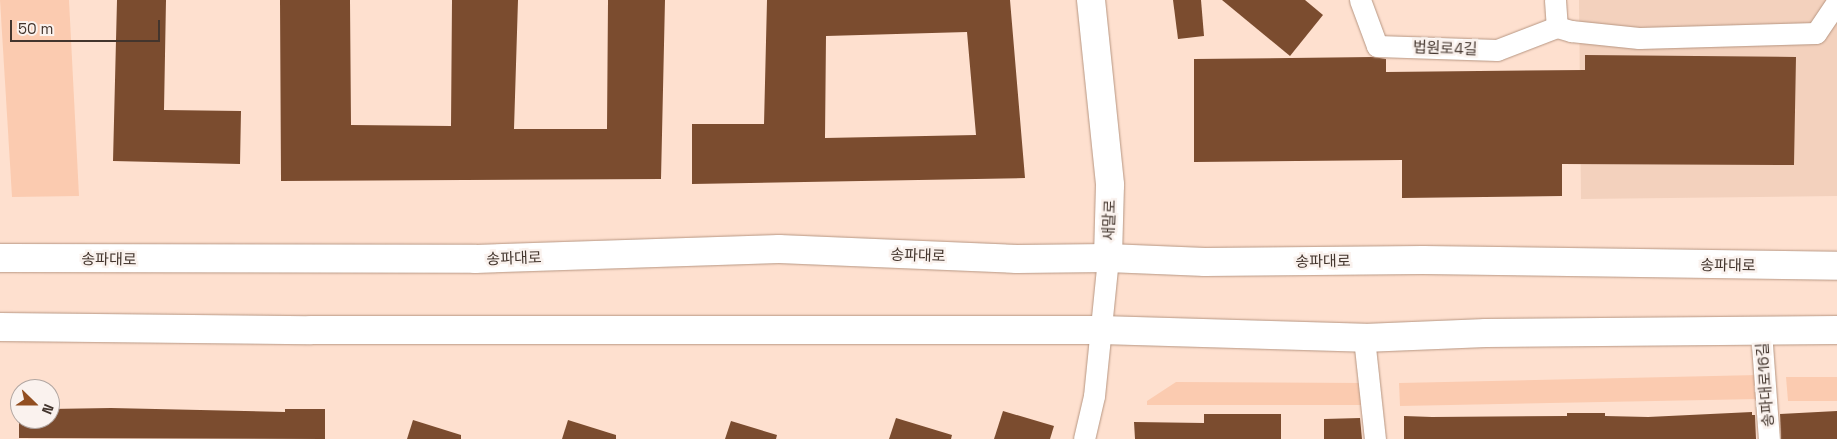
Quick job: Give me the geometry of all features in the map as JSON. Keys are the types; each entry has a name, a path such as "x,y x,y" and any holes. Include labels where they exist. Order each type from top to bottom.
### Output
{"main road":[{"name":"새말로","path":"1091,0 1110,185 1108,258"},
{"name":"송파대로","path":"0,258 475,259 780,248 1017,259 1108,258 1205,262 1423,260 1837,266"},
{"path":"0,327 311,330 1101,330 1364,338 1486,333 1837,330"}],"street":[{"name":"법원로4길","path":"1360,0 1377,46 1497,50 1557,27"},
{"path":"1556,0 1557,27 1571,31 1639,38 1816,33 1837,2"},
{"name":"새말로","path":"1084,439 1094,396 1108,258"},
{"name":"송파대로16길","path":"1761,331 1769,439"},
{"path":"1364,338 1376,439"}],"shaded area":[{"path":"0,0 69,0 79,196 12,197"},
{"path":"1579,0 1837,0 1837,196 1581,199"},
{"path":"1758,375 1759,399 1400,406 1399,383"},
{"path":"1786,377 1837,377 1837,401 1788,401"},
{"path":"1176,382 1366,383 1367,405 1147,405 1147,401"}],"building":[{"path":"117,0 166,0 164,110 241,111 240,164 113,161"},
{"path":"280,0 350,0 351,125 451,126 452,0 518,0 514,129 607,129 608,0 665,0 661,179 281,181"},
{"path":"767,0 1010,0 1025,178 692,184 692,124 764,124","holes":["967,32 976,135 825,138 826,36"]},
{"path":"1173,0 1201,0 1204,36 1178,39"},
{"path":"1222,0 1305,0 1323,15 1290,56"},
{"path":"1585,55 1796,57 1794,165 1562,164 1562,196 1402,198 1402,160 1194,162 1194,59 1373,57 1386,59 1386,72 1585,70"},
{"path":"111,408 285,412 285,409 325,409 325,439 19,438 19,429 60,429 60,409"},
{"path":"1003,411 1054,426 1050,439 994,439"},
{"path":"1837,411 1837,439 1781,439 1780,414"},
{"path":"1752,412 1752,415 1755,415 1756,439 1404,439 1404,416 1567,416 1567,413 1605,413 1605,416 1648,417"},
{"path":"1204,414 1281,414 1281,439 1135,439 1134,422 1204,423"},
{"path":"896,418 952,435 951,439 889,439"},
{"path":"1360,418 1362,439 1324,439 1324,419"},
{"path":"413,420 461,435 461,439 407,439"},
{"path":"568,420 616,435 616,439 562,439"},
{"path":"731,421 777,435 776,439 725,439"}]}
